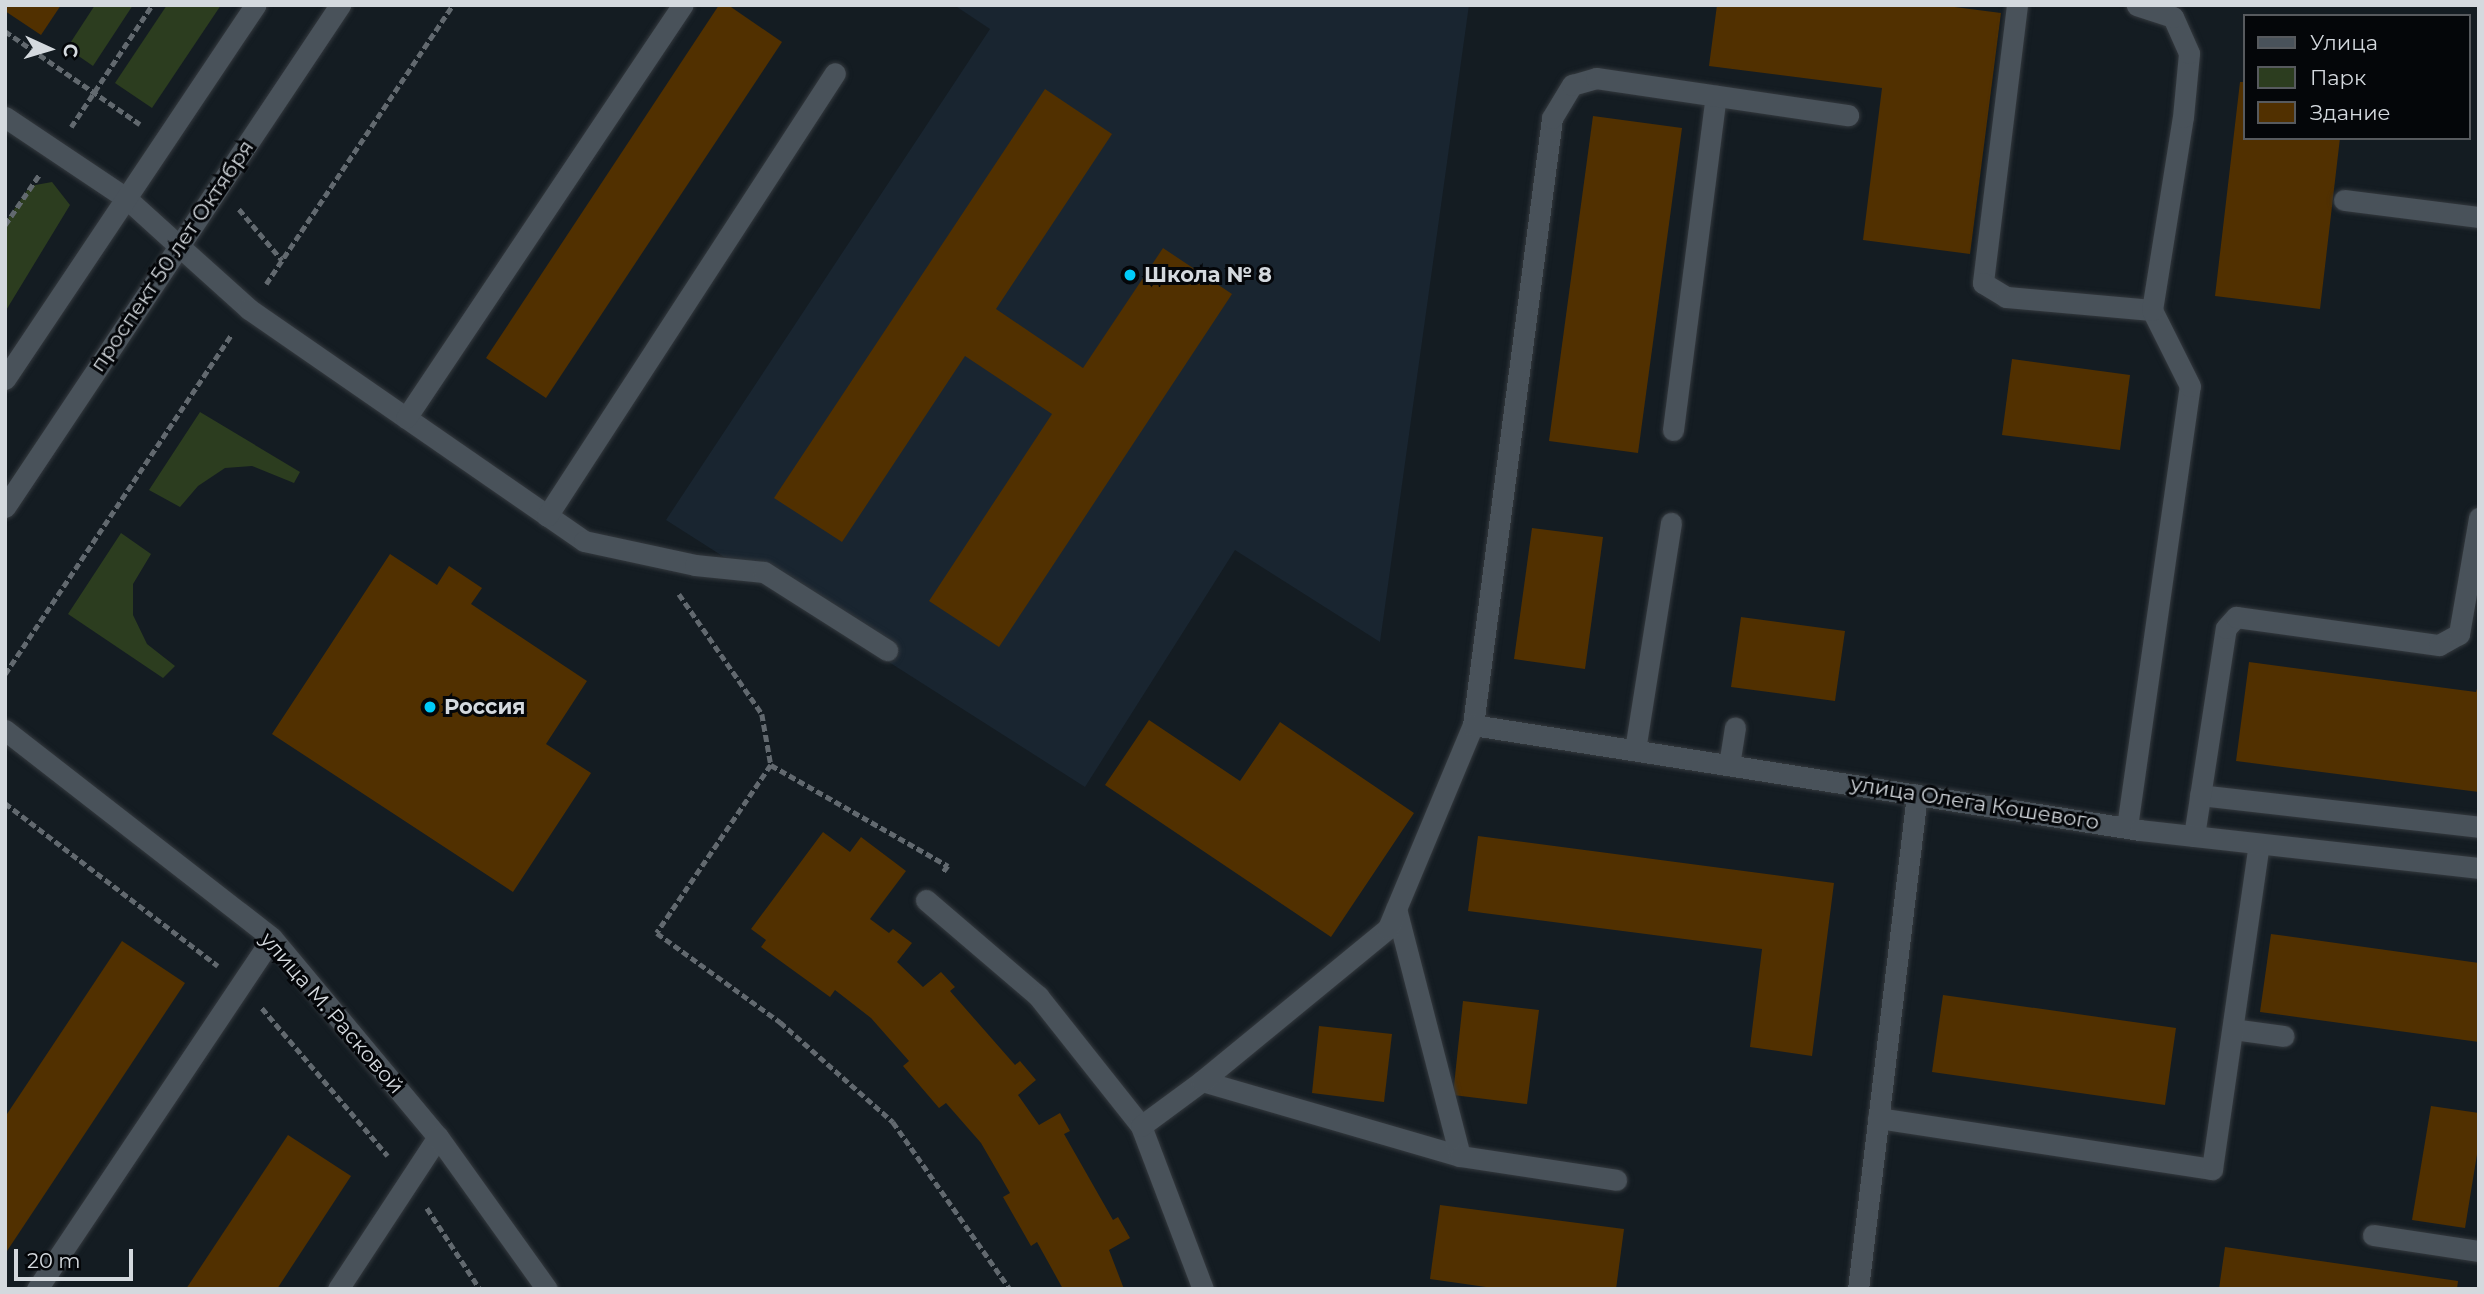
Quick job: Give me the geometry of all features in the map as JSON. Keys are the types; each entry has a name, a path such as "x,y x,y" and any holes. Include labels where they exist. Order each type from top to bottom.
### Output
{"street":[{"path":"5,379 254,5"},
{"name":"проспект 50 лет Октября","path":"5,507 340,5"},
{"path":"406,418 682,5"},
{"path":"2017,5 1983,283 2006,297 2152,310"},
{"path":"2127,827 2190,386 2152,310 2183,117 2189,52 2173,17 2137,5"},
{"path":"547,516 835,73"},
{"path":"1141,1126 1202,1081 1388,928 1473,725 1552,118 1572,85 1596,78 1849,116"},
{"path":"1673,430 1716,96"},
{"path":"5,117 126,198 249,309 584,541 695,565 764,572 887,650"},
{"path":"2344,200 2479,217"},
{"path":"2194,836 2226,628 2236,617 2440,645 2459,634 2479,518"},
{"path":"1635,750 1671,523"},
{"name":"улица Олега Кошевого","path":"1473,725 2127,827 2479,868"},
{"path":"1729,765 1735,727"},
{"name":"улица М. Расковой","path":"5,730 272,938 438,1137 547,1289"},
{"path":"1858,1289 1917,795"},
{"path":"2200,795 2479,827"},
{"path":"1878,1118 2212,1169 2259,844"},
{"path":"926,900 1038,996 1141,1126 1203,1289"},
{"path":"1396,909 1460,1156"},
{"path":"37,1289 272,938"},
{"path":"2233,1029 2284,1036"},
{"path":"1202,1081 1460,1156 1616,1180"},
{"path":"338,1289 438,1137"},
{"path":"2373,1235 2479,1251"}],"path":[{"path":"5,225 152,5"},
{"path":"5,674 453,5"},
{"path":"771,765 657,933 780,1022 893,1122 1010,1289"},
{"path":"5,803 241,984 409,1181 480,1289"}],"shaded area":[{"name":"Школа № 8","path":"954,5 1469,5 1380,642 1235,550 1085,787 666,520 990,29"}],"green space":[{"path":"95,5 133,5 93,66 67,48"},
{"path":"167,5 221,5 152,108 115,83"},
{"path":"52,182 70,205 5,312 5,223 30,186"},
{"path":"200,412 300,472 294,483 252,466 225,468 198,486 180,507 149,490"},
{"path":"121,533 151,554 133,584 133,615 147,644 175,666 163,678 68,614"}],"building":[{"path":"5,5 61,5 41,35 5,11"},
{"path":"719,5 728,5 782,42 546,398 486,358"},
{"path":"1717,5 1939,5 2001,13 1970,254 1863,240 1882,88 1709,66"},
{"path":"2242,82 2242,140 2340,140 2320,309 2215,296"},
{"path":"1045,89 1112,134 996,309 1083,368 1163,248 1232,294 999,647 929,601 1052,414 965,356 842,542 774,498"},
{"path":"1593,116 1682,128 1638,453 1549,441"},
{"path":"2012,359 2130,375 2120,450 2002,435"},
{"path":"1532,528 1603,537 1585,669 1514,659"},
{"name":"Россия","path":"390,554 437,585 449,566 482,588 471,604 587,681 546,744 591,773 513,892 272,734"},
{"path":"1741,617 1845,631 1835,701 1731,687"},
{"path":"2249,662 2476,692 2479,682 2479,792 2236,761"},
{"path":"1149,720 1240,781 1280,722 1414,813 1331,937 1105,785"},
{"path":"823,832 850,852 861,837 906,871 870,919 889,933 893,929 912,943 897,962 923,987 941,972 955,987 950,991 1015,1065 1020,1061 1036,1080 1018,1095 1039,1125 1060,1113 1070,1131 1064,1134 1113,1220 1118,1217 1130,1238 1109,1250 1124,1289 1063,1289 1037,1242 1031,1246 1003,1197 1010,1193 981,1143 946,1103 939,1108 903,1066 909,1061 871,1018 835,990 830,997 761,947 766,940 751,929"},
{"path":"1478,836 1834,883 1812,1056 1750,1047 1762,949 1468,911"},
{"path":"2271,934 2479,963 2479,1042 2260,1012"},
{"path":"122,941 185,983 5,1254 5,1117"},
{"path":"1943,995 2176,1028 2165,1105 1932,1072"},
{"path":"1463,1001 1539,1010 1527,1104 1453,1095"},
{"path":"1319,1026 1392,1034 1384,1102 1312,1093"},
{"path":"2431,1106 2479,1113 2479,1142 2465,1228 2412,1220"},
{"path":"288,1135 351,1176 277,1289 186,1289"},
{"path":"1440,1205 1624,1229 1616,1289 1500,1289 1430,1279"},
{"path":"2225,1247 2458,1281 2457,1289 2219,1289"}],"place":[{"name":"Школа № 8","path":"1130,275"},
{"name":"Россия","path":"430,707"}]}
